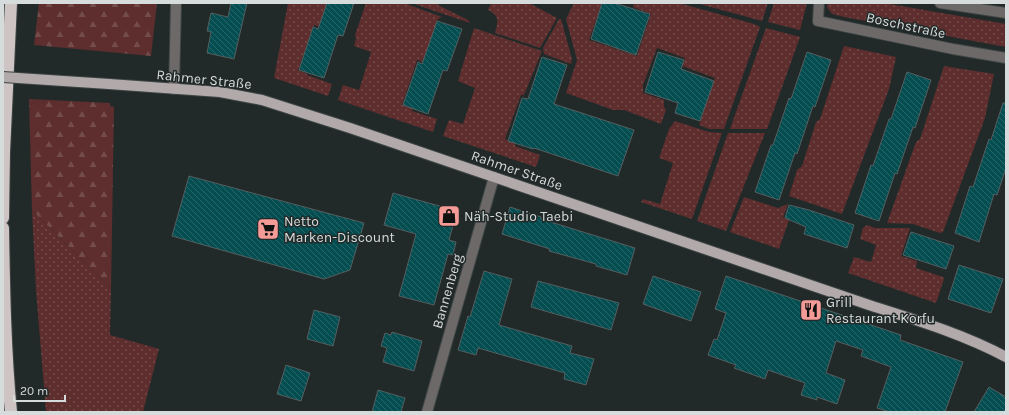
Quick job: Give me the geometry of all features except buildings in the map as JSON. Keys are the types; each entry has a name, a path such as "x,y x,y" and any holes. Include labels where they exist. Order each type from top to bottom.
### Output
{"highway":[{"path":"3,218 4,152 11,3"},
{"path":"3,228 7,370 11,412"}],"main road":[{"name":"Rahmer Straße","path":"3,77 220,92 262,100 941,328 986,346 1006,357"}],"street":[{"path":"174,88 176,3"},
{"name":"Boschstraße","path":"819,3 818,21 953,49 1006,58"},
{"name":"Boschstraße","path":"940,3 1006,13"},
{"name":"Bannenberg","path":"427,412 494,177"}],"green space":[{"path":"39,3 157,3 151,56 34,45"},
{"path":"288,3 327,3 320,27 314,25 298,70 332,84 328,96 274,78"},
{"path":"366,3 404,3 442,17 438,19 423,62 417,60 402,105 412,108 412,111 437,119 433,132 338,100 343,85 359,90 371,52 354,46 356,39 355,35"},
{"path":"411,3 439,3 438,5 468,20 470,23"},
{"path":"491,3 529,3 557,18 540,48 495,33 497,19 495,14 488,10"},
{"path":"574,3 602,3 589,40 637,56 651,14 633,7 634,3 679,3 760,27 724,129 709,129 699,125 715,78 682,66 685,58 657,48 643,85 643,93 664,100 664,107 666,110 661,124 624,110 613,110 566,93 577,60 566,19"},
{"path":"696,3 768,3 762,21"},
{"path":"774,3 807,3 800,30 768,22"},
{"path":"828,3 884,3 1006,24 1006,47 844,17 832,14 827,7"},
{"path":"559,19 561,19 572,59 571,64 544,54 543,48"},
{"path":"474,28 542,51 524,95 521,95 505,139 515,143 515,146 540,155 536,167 443,136 449,120 463,124 475,88 458,81"},
{"path":"766,28 800,37 767,129 730,129"},
{"path":"844,46 896,57 889,89 842,214 789,196 797,170 802,166 816,122 820,119"},
{"path":"944,66 994,74 985,118 943,232 940,233 913,224 887,223 916,142 920,139"},
{"path":"29,99 110,103 110,106 114,107 111,289 32,210"},
{"path":"675,121 709,132 722,133 692,219 641,202 643,199 660,204 673,163 659,158 669,129"},
{"path":"728,133 765,133 726,231 697,221"},
{"path":"744,197 778,208 788,204 783,217 789,220 779,249 730,232"},
{"path":"32,210 111,289 110,335 159,349 143,412 46,412 36,290"},
{"path":"867,225 875,228 910,228 901,256 917,261 916,268 943,277 944,279 936,303 848,273 854,257 871,262 876,245 860,239 863,228"}],"place":[{"name":"Näh-Studio Taebi","path":"449,216"},
{"name":"Netto Marken-Discount","path":"268,229"},
{"name":"Grill Restaurant Korfu","path":"811,310"}]}
